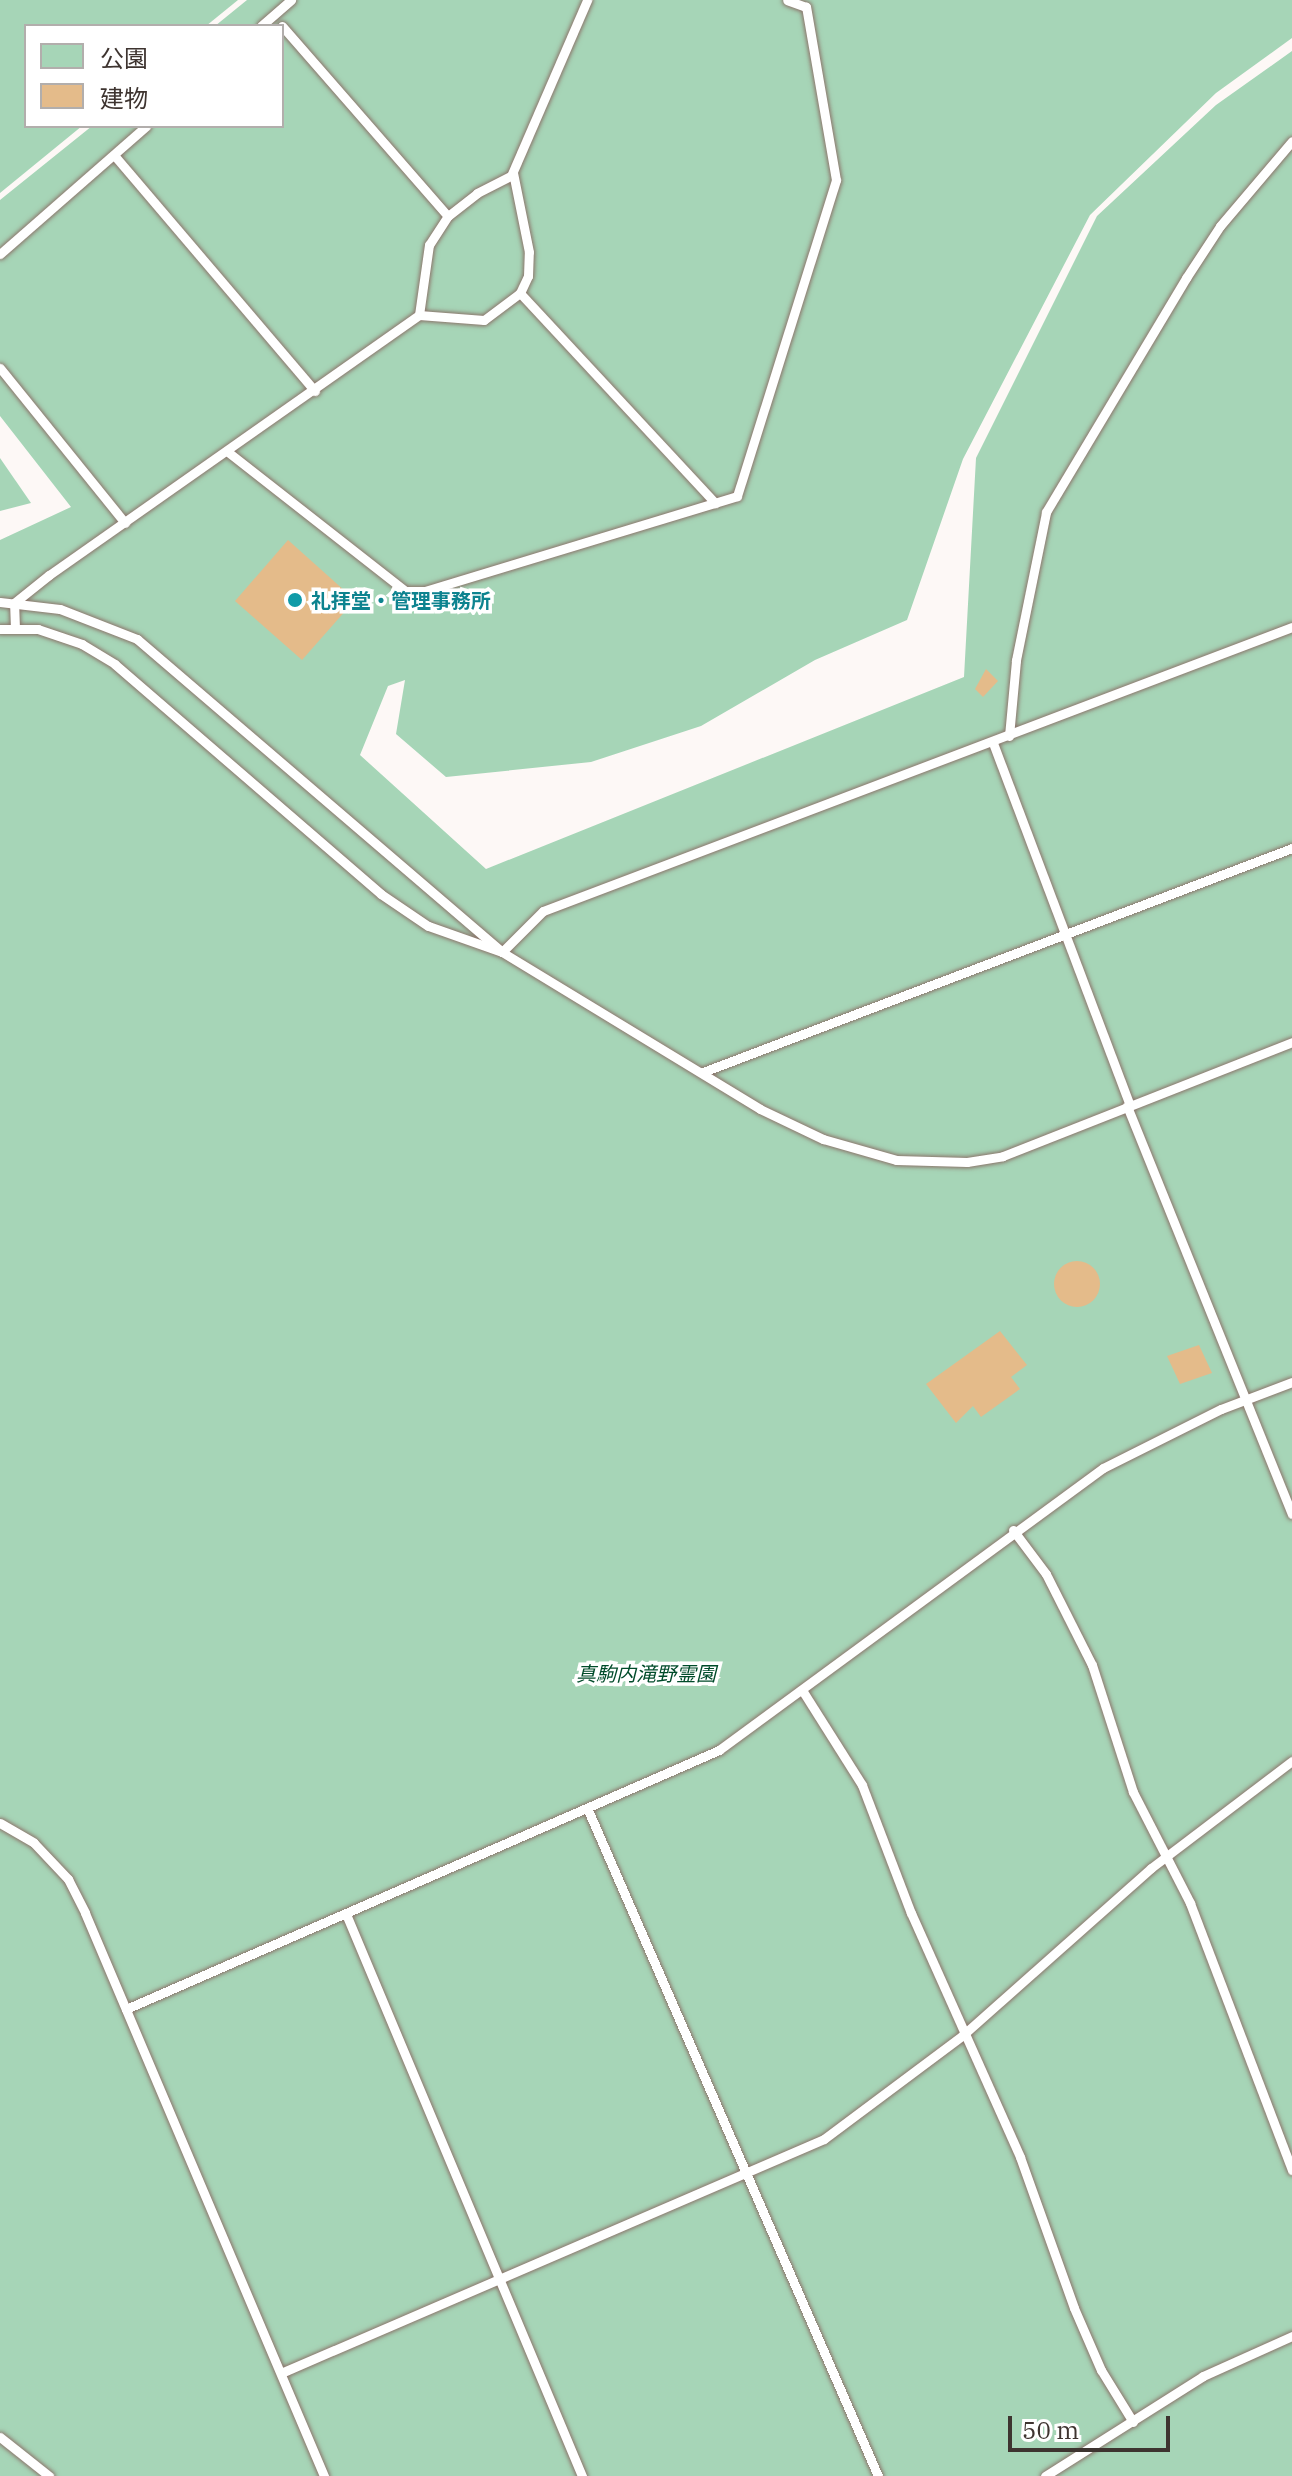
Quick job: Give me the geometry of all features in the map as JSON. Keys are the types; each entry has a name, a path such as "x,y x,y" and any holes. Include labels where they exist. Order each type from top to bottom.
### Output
{"lane":[{"path":"263,24 291,0"},
{"path":"419,315 429,245 448,216 513,173 587,0"},
{"path":"228,452 405,591 425,591 737,496 836,180 805,4 787,0"},
{"path":"273,16 280,24"},
{"path":"284,28 448,216"},
{"path":"0,254 144,128"},
{"path":"1009,736 1016,660 1046,512 1220,226 1292,141"},
{"path":"114,155 315,391"},
{"path":"14,603 419,315 484,320 520,293 528,276 529,252 513,173"},
{"path":"520,293 715,503"},
{"path":"0,368 125,523"},
{"path":"0,602 60,609 137,639 502,952 760,1109 823,1139 896,1160 967,1162 1003,1156 1292,1042"},
{"path":"14,603 15,629"},
{"path":"502,952 543,911 993,743 1292,627"},
{"path":"0,629 38,629 82,644 115,664 381,894 428,926 502,952"},
{"path":"993,743 1128,1106 1292,1514"},
{"path":"703,1072 1292,848"},
{"path":"126,2009 588,1810 719,1750 1013,1530 1103,1468 1246,1398 1292,1382"},
{"path":"1013,1530 1046,1574 1092,1665 1117,1749 1163,1858 1190,1903 1292,2170"},
{"path":"802,1690 862,1785 963,2035 999,2106 1101,2370 1133,2422"},
{"path":"281,2373 749,2174 824,2139 963,2035 1163,1858 1292,1761"},
{"path":"588,1810 878,2476"},
{"path":"0,1823 34,1843 68,1879 324,2476"},
{"path":"346,1914 582,2476"},
{"path":"1045,2476 1203,2376 1292,2336"},
{"path":"0,2437 49,2476"}],"green space":[{"path":"0,0 238,0 208,24 24,24 24,128 80,128 0,193"},
{"name":"真駒内滝野霊園","path":"247,0 1292,0 1292,38 1216,93 1090,215 963,459 907,620 815,660 701,726 591,762 446,777 396,734 405,680 388,686 360,755 486,869 964,677 976,458 1097,216 1216,105 1292,51 1292,2476 0,2476 0,540 71,507 0,416 0,200 90,128 284,128 284,24 217,24"},
{"path":"0,458 31,503 0,511"}],"building":[{"name":"礼拝堂・管理事務所","path":"288,540 355,600 302,660 235,601"},
{"path":"986,669 998,681 983,697 975,689"},
{"path":"1077,1261 1093,1268 1100,1284 1093,1300 1077,1307 1061,1300 1054,1284 1061,1268"},
{"path":"1000,1331 1027,1365 1011,1377 1020,1389 981,1417 973,1406 956,1423 926,1384"},
{"path":"1199,1345 1212,1373 1180,1384 1167,1356"}],"place":[{"name":"礼拝堂・管理事務所","path":"295,600"}]}
